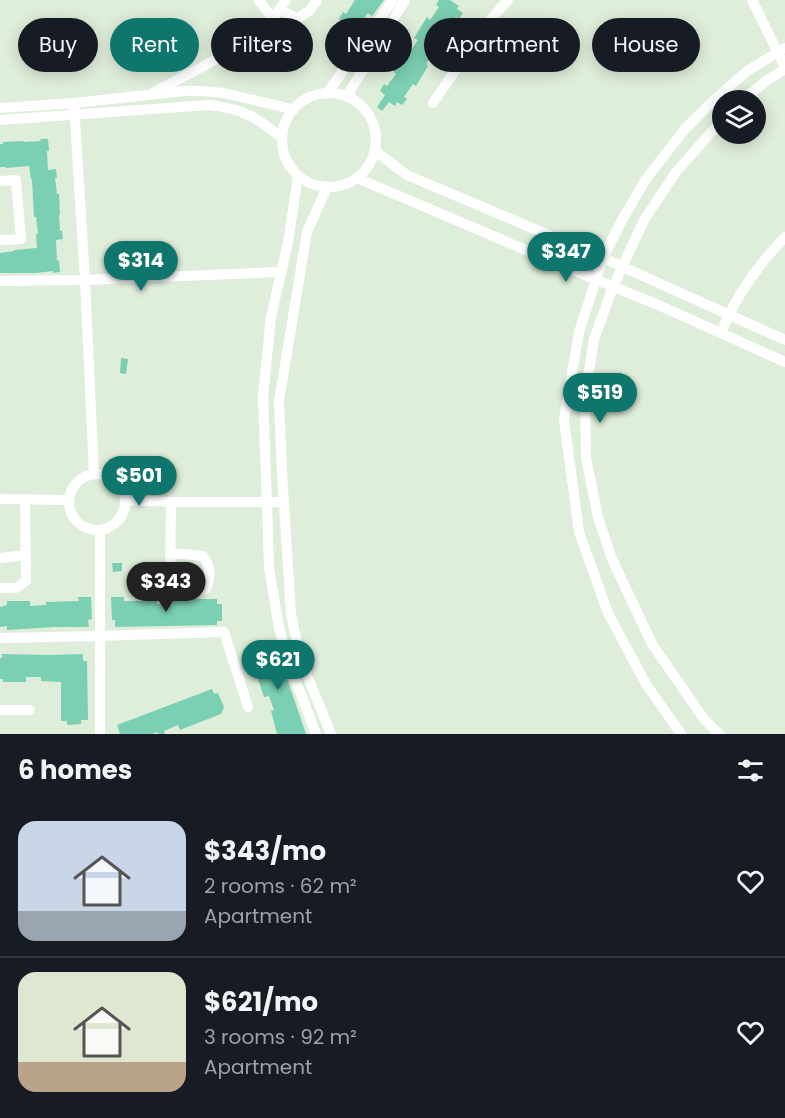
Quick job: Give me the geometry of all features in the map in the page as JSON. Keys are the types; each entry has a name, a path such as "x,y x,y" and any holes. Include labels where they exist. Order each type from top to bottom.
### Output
{"street":[{"path":"259,0 275,14 298,18 309,11 317,0"},
{"path":"148,96 231,52 267,25 286,0"},
{"path":"328,92 393,0"},
{"path":"347,96 405,0"},
{"path":"433,103 490,20 508,0"},
{"path":"752,0 781,50 785,68 755,90"},
{"path":"681,734 646,684 609,613 579,532 564,420 579,332 603,258 646,179 685,129 713,101 747,71 781,50"},
{"path":"0,120 148,96 203,91 224,93 292,110"},
{"path":"328,92 347,96 361,105 371,118 376,134 375,151 368,166 357,177 343,185 327,187 312,184 298,176 288,165 281,137 285,122 302,100 315,94 328,92"},
{"path":"0,108 209,105 240,110 255,117 281,137"},
{"path":"74,108 94,474"},
{"path":"712,131 676,172 644,219 613,286 594,339 585,397 586,458 598,517 612,559 652,644 704,719 719,734"},
{"path":"375,151 407,175 622,266 785,340"},
{"path":"298,176 288,242 271,317 263,397 269,568 279,628 288,660 316,734"},
{"path":"357,177 656,304 785,362"},
{"path":"0,181 16,180 21,239 0,240"},
{"path":"327,187 307,232 279,401 291,614 300,658 331,734"},
{"path":"720,333 742,291 768,255 785,237"},
{"path":"0,281 282,272"},
{"path":"94,474 111,477 118,483 125,500 120,519 113,525 99,530 86,528 78,523 69,508 72,490 77,482 94,474"},
{"path":"0,499 69,500"},
{"path":"0,588 16,588 26,581 25,500"},
{"path":"125,500 284,502"},
{"path":"171,502 170,586 178,591 206,589 210,580 210,570 204,556 171,553"},
{"path":"99,530 100,734"},
{"path":"0,558 26,555"},
{"path":"0,638 224,632 248,707"},
{"path":"0,710 30,710"}],"building":[{"path":"355,0 384,0 372,16 368,13 364,18 340,18 343,12 346,14"},
{"path":"439,0 450,0 459,6 457,9 463,13 460,18 431,18 439,7 436,5"},
{"path":"424,22 424,72 416,86 413,84 404,97 407,99 402,105 397,102 395,106 389,102 382,111 377,107 385,95 380,91 384,84 387,86 396,74 394,72 412,72 412,49 418,40 414,38"},
{"path":"40,139 48,139 48,170 56,169 60,231 62,231 63,239 56,240 60,272 0,273 0,253 37,248 36,234 38,234 29,166 0,167 0,144 41,141"},
{"path":"121,358 128,359 126,374 120,373"},
{"path":"112,563 122,563 122,571 113,572"},
{"path":"78,597 91,597 92,619 88,620 89,627 7,630 7,626 0,627 0,607 7,605 7,601 30,601 30,606 46,605 46,602 79,601"},
{"path":"111,597 124,597 124,601 157,601 157,604 173,604 173,599 217,599 217,604 222,604 222,621 217,621 217,625 115,627 115,620 112,620"},
{"path":"268,644 270,648 276,646 306,734 277,734 271,711 274,710 269,696 264,697 257,676 260,675 256,662 252,663 250,655 254,649"},
{"path":"2,654 83,654 83,661 87,661 88,720 81,720 81,724 67,725 67,721 61,721 61,682 41,681 41,677 26,677 26,682 3,682 3,679 0,679"},
{"path":"212,689 214,694 218,693 224,707 221,714 180,730 178,725 164,731 165,734 157,732 120,734 117,725"}]}
